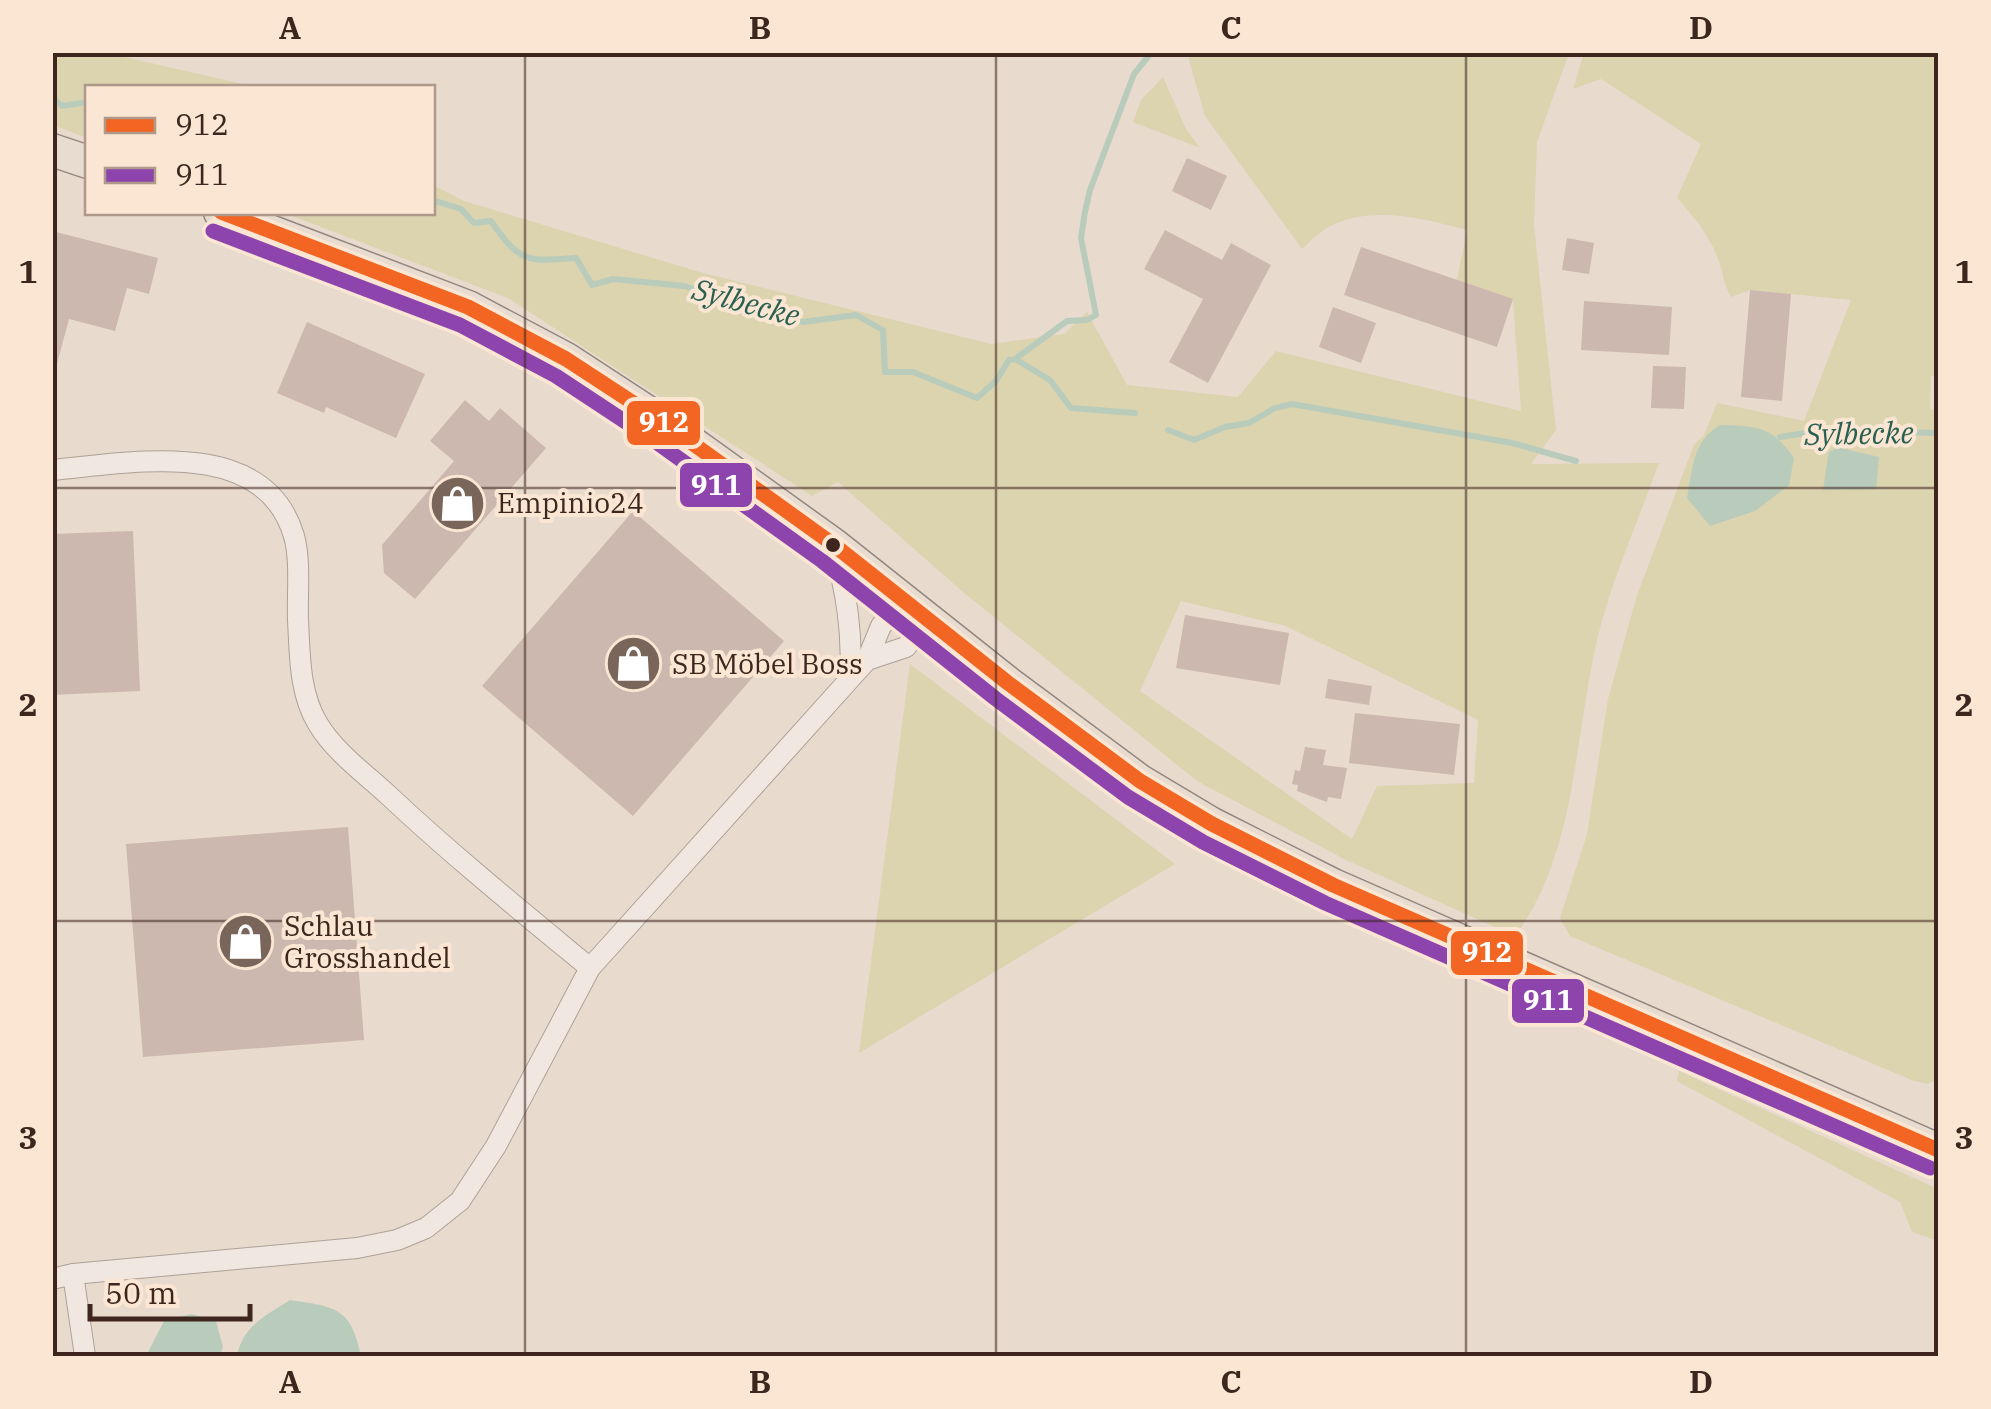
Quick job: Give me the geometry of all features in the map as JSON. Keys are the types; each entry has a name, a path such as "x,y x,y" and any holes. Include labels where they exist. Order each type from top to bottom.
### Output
{"main road":[{"path":"52,150 85,161"},
{"path":"228,215 468,307 515,330 668,425 834,545 1140,781 1212,824 1333,885 1938,1150"}],"street":[{"path":"52,470 208,462 241,473 263,488 282,512 294,537 302,680 318,723 344,754 443,846 590,968"},
{"path":"834,545 849,608 850,678"},
{"path":"868,660 906,647 916,609"},
{"path":"85,1356 62,1277 356,1248 397,1240 426,1228 460,1200 474,1184 590,968 868,660 881,626 916,609"}],"shaded area":[{"path":"1190,52 1569,53 1537,142 1534,225 1556,430 1531,464 1659,463 1604,614 1573,780 1553,862 1537,901 1515,936 1348,861 1197,781 963,592 838,482 812,496 508,298 289,215 435,215 435,186 464,201 703,273 991,344 1064,334 1087,312 1127,385 1238,397 1276,351 1521,411 1513,300 1457,280 1467,230 1414,218 1360,216 1327,228 1302,249 1205,116","holes":["1181,601 1286,626 1478,720 1474,783 1377,786 1352,839 1140,691"]},
{"path":"52,53 107,53 247,85 85,85 85,137 53,125"},
{"path":"1584,53 1938,53 1938,377 1931,376 1930,409 1938,411 1938,1080 1927,1084 1570,936 1560,918 1587,834 1608,699 1637,595 1694,445 1704,435 1717,403 1804,421 1851,300 1750,290 1731,297 1710,242 1677,198 1701,144 1601,79 1573,89"},
{"path":"1163,77 1186,129 1200,148 1133,122 1141,100"},
{"path":"1720,425 1762,430 1778,439 1794,458 1789,485 1755,511 1710,526 1687,498 1699,448"},
{"path":"1840,448 1879,457 1876,489 1823,490 1829,451"},
{"path":"910,664 1175,864 859,1053"},
{"path":"1679,1071 1938,1189 1938,1241 1912,1232 1900,1202 1677,1081"},
{"path":"290,1300 339,1312 352,1328 361,1356 237,1356 250,1329"},
{"path":"191,1314 216,1321 223,1347 220,1356 146,1356 164,1321"}],"building":[{"path":"1187,158 1227,176 1211,210 1172,191"},
{"path":"1165,230 1222,260 1231,243 1271,265 1208,383 1169,362 1203,299 1144,269"},
{"path":"52,231 158,258 149,294 127,288 115,331 69,319 54,375"},
{"path":"1567,238 1594,243 1589,274 1562,270"},
{"path":"1361,247 1513,299 1497,347 1344,295"},
{"path":"1750,290 1791,294 1782,401 1741,397"},
{"path":"1584,301 1672,307 1669,355 1581,350"},
{"path":"1333,307 1376,323 1361,363 1319,347"},
{"path":"307,322 425,374 396,438 326,407 324,413 277,393"},
{"path":"1653,366 1686,367 1684,409 1651,408"},
{"name":"Empinio24","path":"465,400 489,421 500,408 546,448 415,599 384,573 382,545 454,461 430,441"},
{"name":"SB Möbel Boss","path":"633,511 784,641 633,816 482,686"},
{"path":"133,531 140,691 52,695 52,534"},
{"path":"1185,615 1289,633 1280,685 1176,668"},
{"path":"1328,679 1372,686 1369,705 1325,698"},
{"path":"1355,713 1460,724 1454,775 1349,763"},
{"path":"1305,747 1326,750 1323,765 1347,768 1341,799 1328,797 1327,802 1297,791 1298,785 1292,784 1295,770 1300,771"},
{"name":"Schlau Grosshandel","path":"348,827 364,1040 143,1057 126,844"}],"waterway":[{"path":"1015,359 1067,321 1087,320 1096,315 1081,238 1085,212 1134,74 1151,53"},
{"name":"Sylbecke","path":"52,97 62,106 85,102"},
{"name":"Sylbecke","path":"435,201 461,209 474,223 491,221 510,245 526,257 576,258 592,285 613,279 684,286 803,322 856,315 883,330 885,372 913,372 977,398 996,381 1009,360 1015,359 1050,380 1071,408 1135,413"},
{"name":"Sylbecke","path":"1168,430 1194,440 1225,427 1249,423 1275,408 1292,404 1512,443 1576,461"},
{"name":"Sylbecke","path":"1780,437 1826,430 1938,433"}],"transit line":[{"name":"912","path":"229,215 468,307 566,359 667,425 834,545 1008,683 1140,781 1212,824 1333,885 1938,1150"},
{"name":"911","path":"213,231 460,325 556,376 822,561 996,699 1128,797 1203,842 1325,903 1930,1168"}],"place":[{"name":"Empinio24","path":"458,503"},
{"name":"SB Möbel Boss","path":"633,664"},
{"name":"Schlau Grosshandel","path":"245,942"}]}
